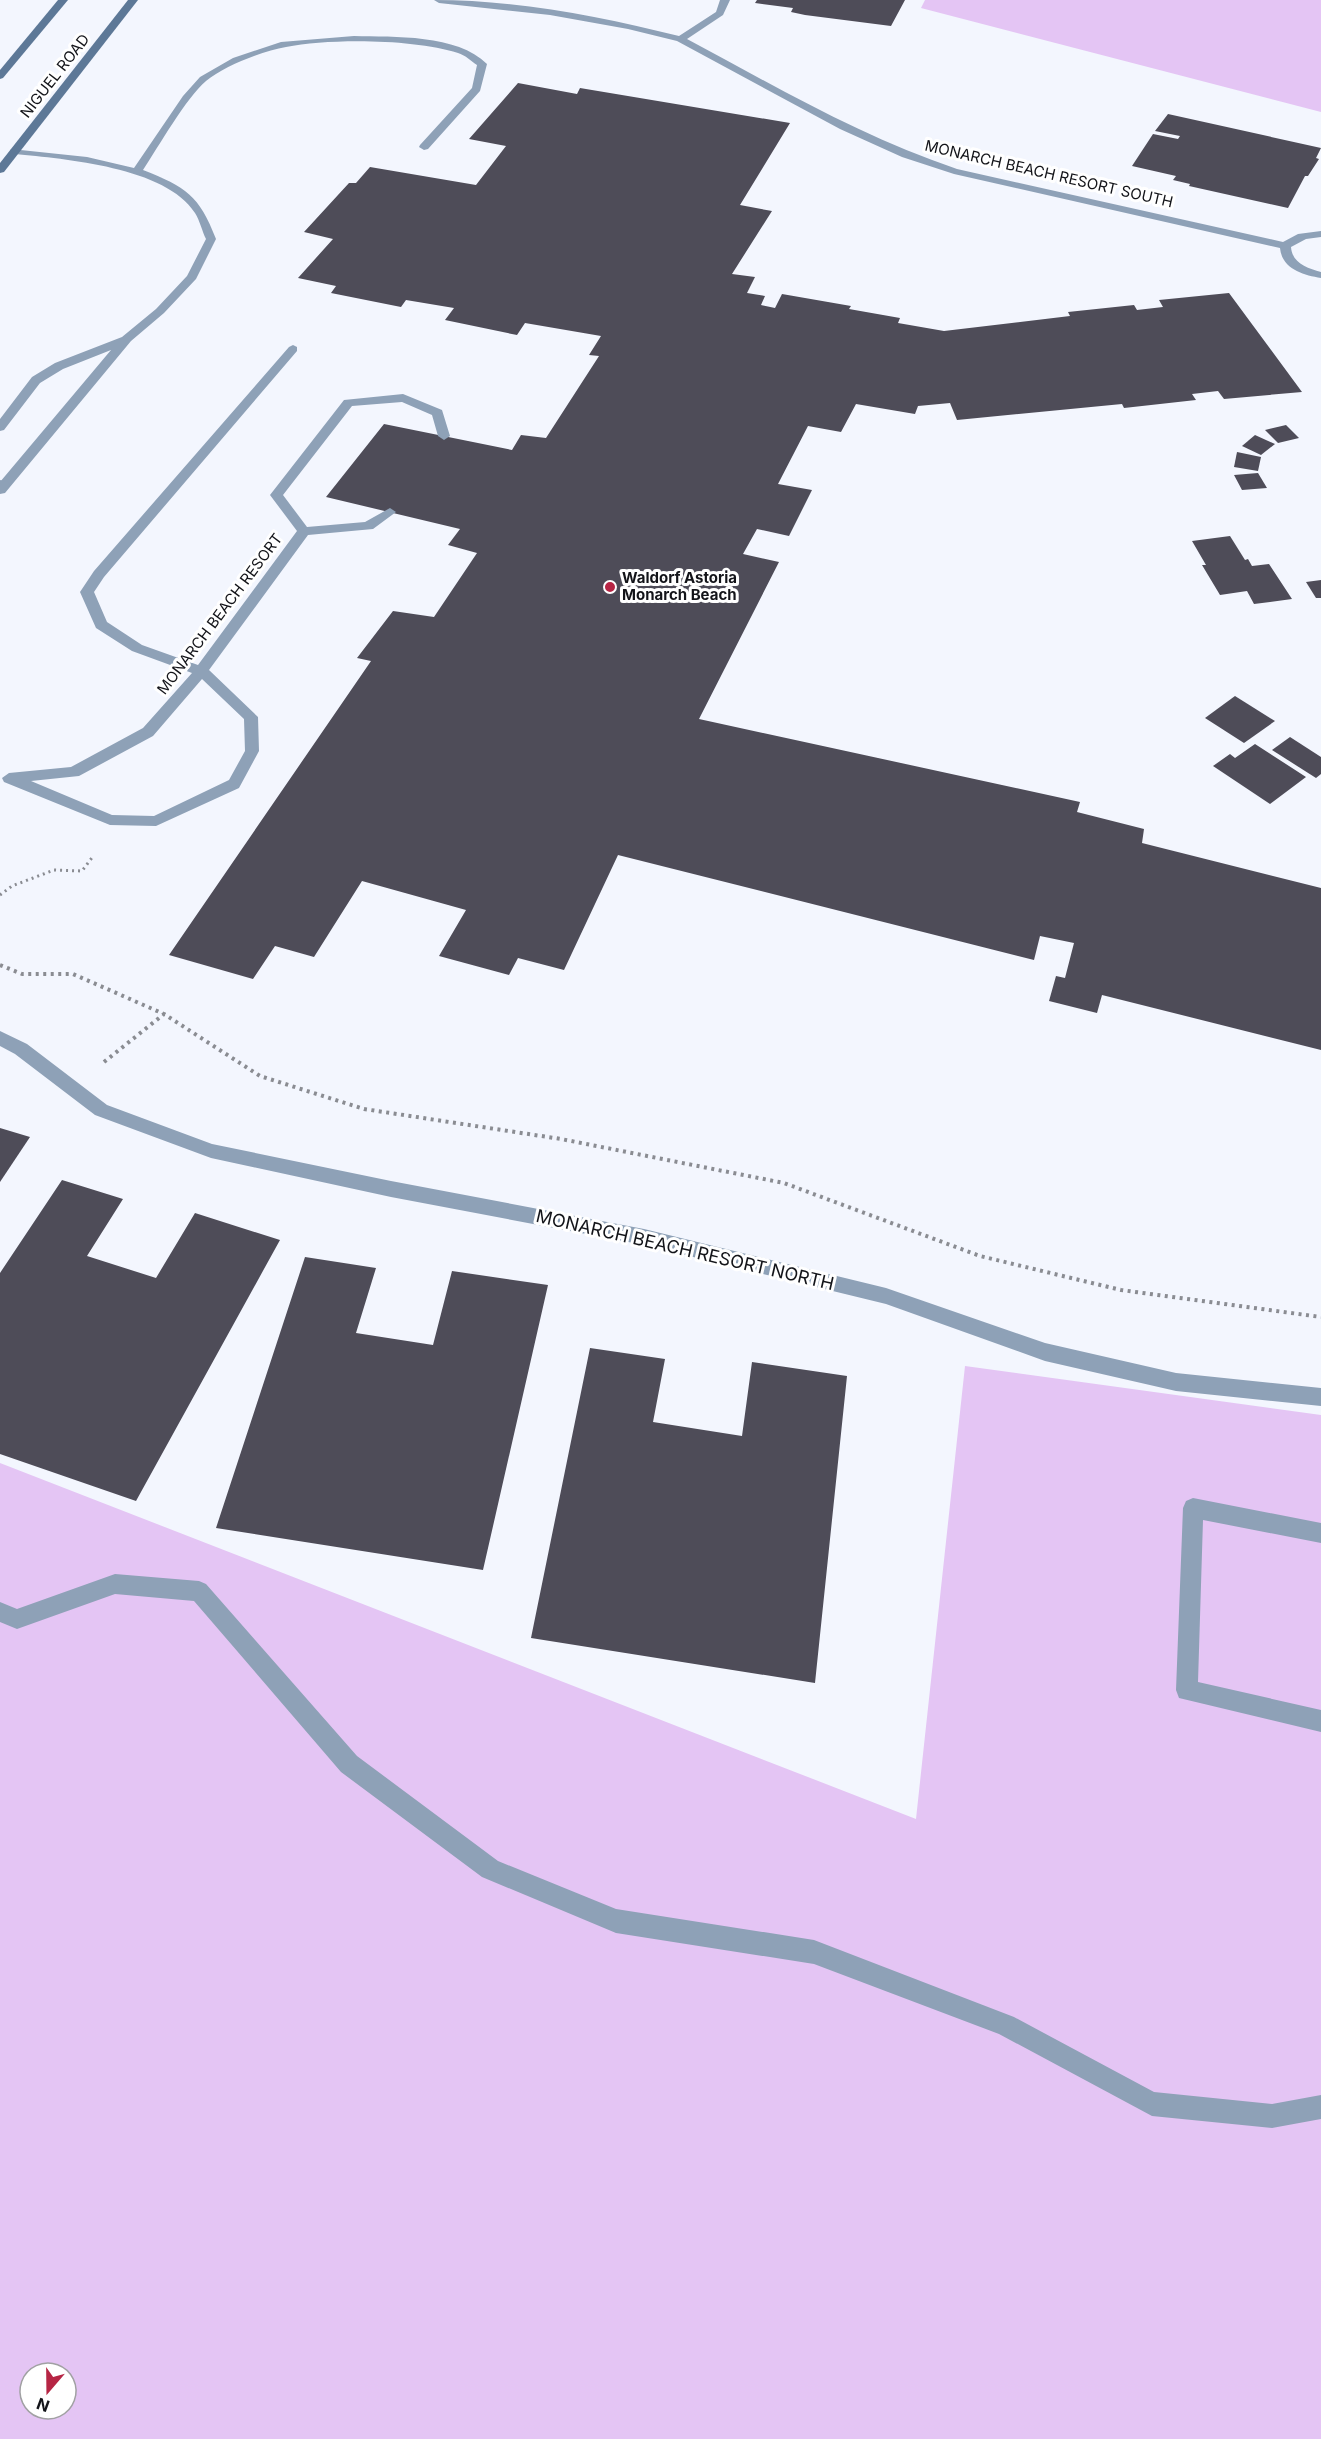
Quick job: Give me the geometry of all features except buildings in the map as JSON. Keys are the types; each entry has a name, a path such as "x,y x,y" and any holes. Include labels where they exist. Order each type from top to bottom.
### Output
{"main road":[{"path":"0,76 63,0"},
{"name":"NIGUEL ROAD","path":"0,170 133,0"}],"street":[{"name":"MONARCH BEACH RESORT SOUTH","path":"439,0 550,12 628,26 680,39 844,127 906,155 954,171 1286,246"},
{"path":"680,39 720,13 725,0"},
{"path":"136,171 187,98 203,80 236,60 284,44 354,39 414,41 463,51 482,64 477,89 424,147"},
{"path":"1,486 128,339 192,277 211,239 198,210 177,189 136,171 84,158 15,151"},
{"path":"1321,234 1304,235 1292,239 1286,246 1285,253 1290,262 1301,269 1321,275"},
{"path":"0,427 36,380 59,366 128,339"},
{"path":"4,779 110,820 156,821 234,784 252,751 251,717 201,671 137,648 100,625 87,592 99,574 293,349"},
{"name":"MONARCH BEACH RESORT","path":"304,531 276,495 348,403 403,398 438,413 444,436"},
{"name":"MONARCH BEACH RESORT","path":"4,779 74,772 148,732 201,671 304,531 368,526 390,512"},
{"name":"MONARCH BEACH RESORT NORTH","path":"0,1038 21,1049 101,1110 211,1152 644,1237 886,1296 1044,1352 1176,1382 1321,1397"},
{"path":"1321,1533 1193,1508 1187,1690 1321,1721"},
{"path":"0,1612 17,1619 115,1584 199,1592 349,1764 490,1869 616,1921 814,1953 1006,2025 1152,2104 1272,2116 1321,2107"}],"path":[{"path":"0,895 12,886 54,870 82,871 97,851 85,810"},
{"path":"0,965 22,974 73,974 164,1014 260,1076 364,1109 561,1139 784,1183 980,1256 1120,1290 1321,1317"},
{"path":"72,1088 164,1014"}],"shaded area":[{"path":"925,0 1321,0 1321,112 921,8"},
{"path":"965,1366 1321,1415 1321,2439 0,2439 0,1463 916,1819"}],"place":[{"name":"Waldorf Astoria Monarch Beach","path":"610,587"}]}
